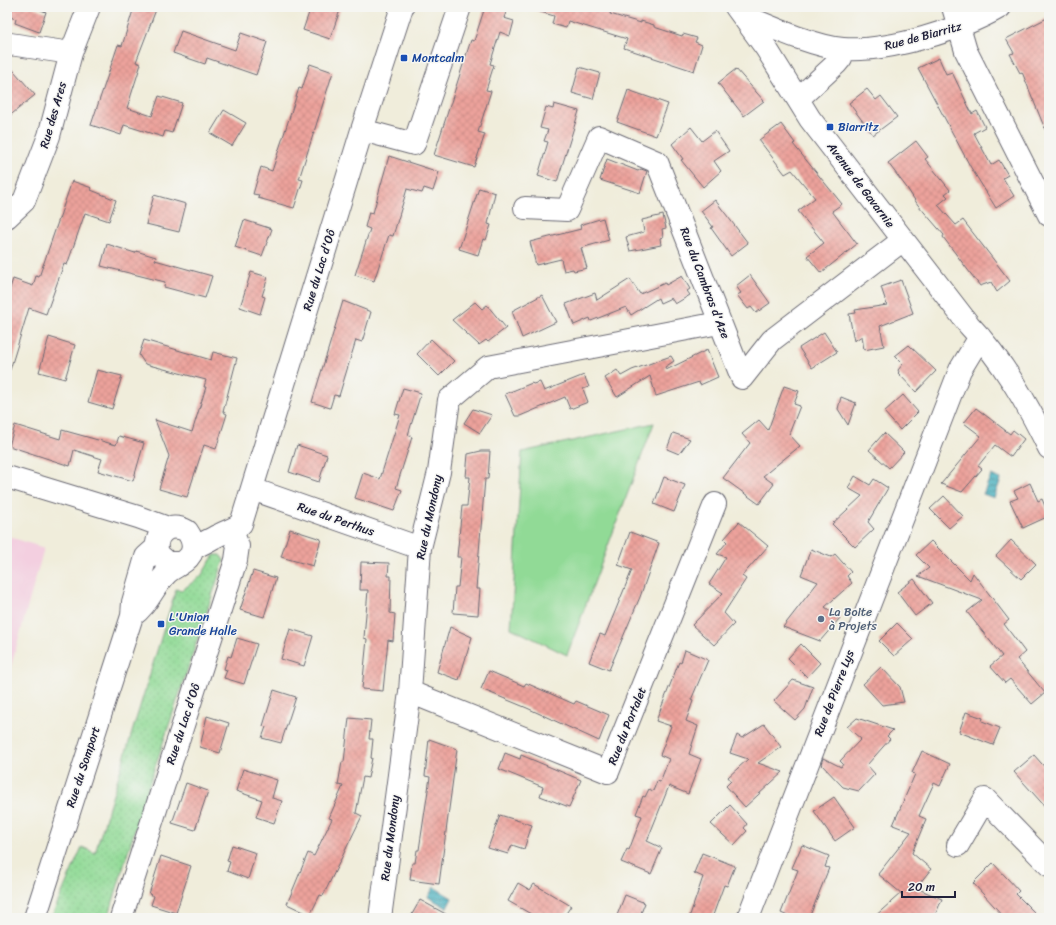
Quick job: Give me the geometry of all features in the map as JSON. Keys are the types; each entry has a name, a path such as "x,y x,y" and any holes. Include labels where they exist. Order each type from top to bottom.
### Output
{"street":[{"name":"Rue des Ares","path":"7,217 24,201 49,136 71,53 89,7"},
{"name":"Rue du Lac d'Oô","path":"174,543 205,544 241,524 362,130 402,7"},
{"path":"362,130 414,144 460,7"},
{"name":"Rue de Biarritz","path":"734,10 795,36 842,49 875,48 956,17 977,20 1000,7"},
{"name":"Avenue de Gavarnie","path":"734,10 766,48 810,119 969,325 994,353 1030,408 1049,448"},
{"path":"956,17 966,51 1049,214"},
{"path":"7,46 10,44 71,53"},
{"path":"798,99 836,64 841,58 842,49"},
{"name":"Rue du Cambras d'Aze","path":"525,208 567,210 598,137 657,162 699,265 719,323 742,378 772,340 903,240"},
{"name":"Rue du Mondony","path":"380,918 410,692 420,548 439,472 449,400 488,367 719,323"},
{"name":"Rue de Pierre Lys","path":"748,918 960,370 980,337"},
{"path":"7,477 138,517 174,543 167,574 142,610 132,616"},
{"name":"Rue du Perthus","path":"252,490 420,548"},
{"name":"Rue du Portalet","path":"410,692 608,772 715,504"},
{"name":"Rue du Lac d'Oô","path":"121,918 236,560 238,546 227,532"},
{"name":"Rue du Somport","path":"35,918 132,616 133,602 146,557 174,543"},
{"path":"958,845 985,799 1049,865"}],"shaded area":[{"path":"7,536 44,548 8,677 7,677"}],"green space":[{"path":"654,423 567,655 511,628 522,452"},
{"path":"214,555 220,555 224,560 142,806 108,918 51,918 82,847 95,853 176,589 181,591 201,576"}],"water":[{"path":"991,475 1001,479 994,498 983,494"},
{"path":"434,887 452,898 447,908 428,897"}],"building":[{"path":"7,7 33,7 46,12 39,32 15,23 16,19 7,16"},
{"path":"134,7 157,7 136,62 141,64 127,108 152,116 159,96 182,103 172,133 165,131 163,137 124,125 121,135 91,125 118,45 122,46"},
{"path":"311,7 341,7 330,39 303,30"},
{"path":"485,7 508,7 504,18 514,21 510,36 500,32 490,64 494,65 486,90 491,91 478,132 485,134 474,167 434,155 471,40 474,41"},
{"path":"535,7 603,7 611,10 610,14 641,23 641,21 682,36 683,34 697,38 695,42 702,45 694,71 624,48 627,39 568,21 566,28 552,24 554,16 534,10"},
{"path":"1049,17 1049,139 1022,72 1020,73 1010,54 1014,53 1006,39"},
{"path":"181,31 235,50 241,33 267,42 256,75 207,58 205,64 173,53"},
{"path":"939,58 946,74 952,72 972,114 977,111 985,127 974,133 991,165 999,160 1008,175 1003,178 1014,196 996,208 970,166 918,68"},
{"path":"7,63 35,95 7,118"},
{"path":"310,64 333,72 299,179 303,180 294,208 258,198 259,195 253,194 261,167 272,171 299,88 302,89"},
{"path":"579,67 600,73 593,99 572,93"},
{"path":"736,69 764,101 744,116 718,83"},
{"path":"867,89 876,100 881,96 897,117 873,135 849,103"},
{"path":"628,90 668,104 656,136 617,122"},
{"path":"554,104 579,111 557,182 538,176 548,142 544,141 548,130 540,128 546,107 553,109"},
{"path":"224,110 246,123 232,146 210,133"},
{"path":"781,124 795,143 793,144 842,204 832,211 857,244 821,273 807,256 824,243 798,211 815,198 792,170 785,174 759,140"},
{"path":"691,127 702,141 715,131 729,151 714,161 721,171 703,187 681,160 683,159 672,144"},
{"path":"916,141 928,157 925,159 950,190 945,194 948,197 938,205 956,225 963,220 1010,281 997,292 991,282 980,286 943,237 944,235 918,205 888,163"},
{"path":"389,156 439,172 433,191 424,188 422,193 407,189 393,236 389,235 374,281 355,275 370,229 365,227 369,212 373,213"},
{"path":"607,159 638,171 641,169 647,171 640,193 600,180"},
{"path":"72,181 92,188 91,190 116,200 109,221 85,213 67,265 64,264 46,314 29,308 10,370 7,369 7,297 13,279 33,286 36,276 39,277"},
{"path":"479,188 495,193 488,224 491,225 486,240 483,239 478,255 459,249"},
{"path":"154,195 186,204 179,232 146,224"},
{"path":"715,200 748,243 731,256 701,211"},
{"path":"663,215 666,228 662,229 663,237 660,238 661,245 630,251 626,237 644,232 642,220"},
{"path":"603,218 609,240 581,248 587,268 574,271 573,269 564,271 561,259 536,265 530,242 581,229 580,225"},
{"path":"244,220 272,229 262,256 235,247"},
{"path":"107,244 135,253 136,251 156,257 155,260 212,276 205,298 164,287 165,282 101,266"},
{"path":"251,272 268,277 262,296 265,297 260,314 240,307"},
{"path":"750,275 770,303 756,313 751,307 748,309 737,295 741,293 736,286"},
{"path":"682,276 690,289 687,291 690,295 675,304 671,298 660,303 658,298 631,315 626,307 591,321 590,318 574,325 566,304 595,293 597,300 630,279 640,294 665,283 666,285"},
{"path":"901,280 913,313 880,326 884,346 864,350 862,336 854,341 849,314 856,313 855,310 887,305 881,287"},
{"path":"542,295 556,322 522,338 512,311"},
{"path":"343,301 371,312 362,342 356,340 339,396 334,395 330,408 312,402"},
{"path":"475,302 482,309 487,305 506,328 488,342 486,340 479,345 452,320"},
{"path":"824,332 837,352 812,368 799,348"},
{"path":"49,337 75,345 65,379 39,372"},
{"path":"431,339 454,361 439,376 417,354"},
{"path":"144,340 211,360 213,352 237,358 223,412 227,414 216,449 204,445 187,497 159,489 169,456 155,420 192,432 206,387 204,387 206,380 145,364 139,355"},
{"path":"909,345 936,371 916,392 898,373 898,370 903,364 895,356"},
{"path":"707,350 718,377 700,385 699,382 656,396 650,376 617,397 605,378 617,370 621,376 632,370 671,356 674,361 665,367 666,370"},
{"path":"97,370 122,376 112,409 88,402"},
{"path":"584,375 589,387 583,389 588,402 570,409 565,397 520,416 515,416 505,394 532,383 540,382 544,391"},
{"path":"784,386 799,391 794,404 800,406 789,434 800,446 763,476 774,484 759,504 723,478 750,443 742,434 759,420 768,430"},
{"path":"403,388 421,393 408,435 412,437 396,488 402,490 394,511 355,498 363,473 380,479 400,415 395,414"},
{"path":"903,395 918,412 900,430 884,412"},
{"path":"841,397 856,403 848,425 838,409"},
{"path":"976,408 1010,434 1013,430 1024,439 1011,457 995,445 978,466 982,469 962,492 941,484 981,436 964,423"},
{"path":"473,409 492,415 480,433 464,423"},
{"path":"15,425 60,439 62,430 116,445 119,436 144,443 133,481 98,471 102,459 74,450 70,466 9,446"},
{"path":"673,433 690,439 679,454 667,449"},
{"path":"884,433 904,452 889,468 869,450"},
{"path":"297,445 327,455 319,482 289,472"},
{"path":"481,451 490,451 488,479 485,479 476,589 480,589 478,615 453,613 455,587 458,587 461,557 457,557 462,506 467,506 470,477 466,477 468,454"},
{"path":"855,476 870,485 874,479 888,488 868,522 874,529 855,547 832,524 862,496 848,488"},
{"path":"664,477 685,485 674,512 654,504"},
{"path":"1030,483 1038,501 1042,499 1049,516 1023,528 1010,501 1018,498 1014,491"},
{"path":"944,496 963,516 949,528 930,509"},
{"path":"739,522 768,546 742,576 746,579 724,613 734,624 714,645 692,625 723,593 709,584 726,557 717,554 727,542 724,539"},
{"path":"290,529 321,539 313,566 281,557"},
{"path":"630,532 659,543 640,597 609,670 589,662 600,634 605,636 632,570 618,565"},
{"path":"1011,540 1036,564 1021,579 996,556"},
{"path":"931,541 970,580 973,573 1009,620 1004,624 1025,652 1017,659 1045,693 1032,704 1010,679 1005,683 990,666 1002,656 967,612 982,600 918,576 929,568 916,555"},
{"path":"811,549 831,557 835,554 851,572 847,576 852,583 825,607 840,618 820,641 783,627 818,582 801,575"},
{"path":"361,562 389,563 388,576 391,576 390,613 395,614 393,641 388,640 383,691 362,689 367,639 364,638 368,590 360,590"},
{"path":"253,571 276,578 264,617 240,610"},
{"path":"914,579 932,603 915,616 897,592"},
{"path":"897,623 913,639 894,656 879,641"},
{"path":"450,627 472,637 459,680 437,672"},
{"path":"290,629 313,636 304,666 281,659"},
{"path":"237,638 257,644 244,684 224,678 227,670 224,669 228,656 231,657"},
{"path":"801,644 820,663 807,677 788,658"},
{"path":"685,650 708,660 691,700 693,701 686,721 698,726 689,754 701,759 688,794 669,786 647,841 662,848 651,874 621,862 627,849 629,850 642,816 636,814 643,796 645,797 649,789 653,791 657,781 660,782 669,759 660,755 671,726 656,721 679,662 681,663"},
{"path":"881,667 900,687 904,702 882,705 863,684"},
{"path":"489,671 524,686 526,683 574,704 576,701 609,715 599,741 481,689"},
{"path":"793,680 813,687 805,709 795,720 774,701"},
{"path":"274,690 296,697 281,743 262,738 266,727 263,726"},
{"path":"966,712 983,718 982,721 1000,728 993,745 959,732"},
{"path":"207,716 229,723 220,753 200,747"},
{"path":"349,718 371,720 369,739 373,739 372,758 368,778 363,777 356,813 362,816 323,896 320,895 310,915 287,904 308,853 314,856 332,819 329,818 343,786 338,785 342,762 344,762"},
{"path":"857,718 893,730 887,736 890,739 867,765 875,774 859,791 843,787 821,764 823,758 841,767 843,764 840,761 861,739 847,727"},
{"path":"764,724 781,747 758,763 783,772 745,807 726,786 731,781 728,777 748,759 730,753 737,735 742,738"},
{"path":"429,739 457,749 439,884 410,880 412,863 415,863 417,850 419,850 430,777 425,776"},
{"path":"922,751 950,764 940,786 934,783 919,816 926,819 912,853 931,869 916,888 942,899 934,918 873,918 901,893 878,874 911,832 893,825 915,774 912,773"},
{"path":"505,753 520,759 521,755 581,780 569,807 540,796 543,787 499,769"},
{"path":"1034,755 1049,772 1049,811 1014,772"},
{"path":"243,769 277,780 272,798 282,801 274,823 256,817 262,800 236,791"},
{"path":"186,783 208,791 195,830 172,823"},
{"path":"834,797 855,827 835,841 814,811"},
{"path":"730,805 747,824 744,828 747,831 734,845 711,824"},
{"path":"500,815 532,825 524,849 512,845 508,854 488,848"},
{"path":"232,845 256,853 248,879 227,871 230,862 227,861"},
{"path":"802,845 829,856 825,867 829,868 809,918 792,918 781,913 798,870 792,868"},
{"path":"702,853 735,866 727,886 724,885 712,918 689,918 703,877 694,873"},
{"path":"161,856 191,866 176,913 151,905 154,896 149,894"},
{"path":"993,863 1019,891 1016,894 1040,918 1005,918 973,883"},
{"path":"518,883 530,890 534,884 571,906 563,918 538,918 508,901"},
{"path":"625,895 645,903 639,918 616,918"},
{"path":"420,900 453,918 410,918"}],"place":[{"name":"Montcalm","path":"404,58"},
{"name":"Biarritz","path":"830,127"},
{"name":"La Boite à Projets","path":"821,619"},
{"name":"L'Union Grande Halle","path":"161,624"}]}
